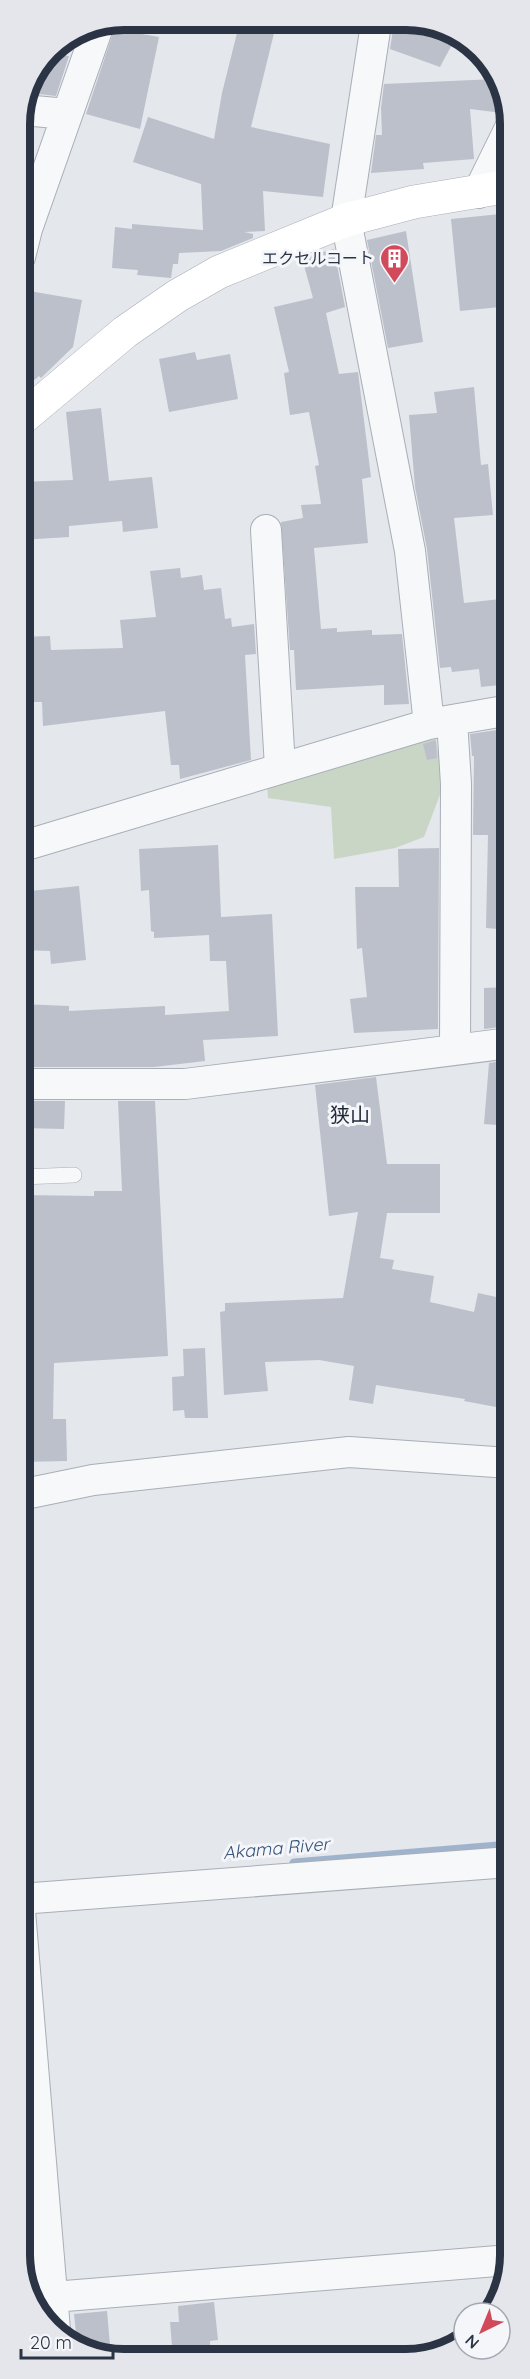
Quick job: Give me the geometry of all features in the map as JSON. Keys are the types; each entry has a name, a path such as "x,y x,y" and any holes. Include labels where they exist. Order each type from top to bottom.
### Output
{"main road":[{"path":"30,412 125,332 177,296 261,253 346,220 414,202 500,188"}],"street":[{"path":"375,30 346,220 410,551 440,722 456,784 455,1049"},
{"path":"30,220 95,35"},
{"path":"31,111 67,114"},
{"path":"478,193 500,148"},
{"path":"266,530 280,767"},
{"path":"30,844 280,767 440,722 500,713"},
{"path":"30,1084 185,1083 500,1044"},
{"path":"30,1493 93,1480 349,1452 500,1462"},
{"path":"30,1898 500,1863"},
{"path":"30,2028 54,2317"},
{"path":"53,2297 500,2261"}],"lane":[{"path":"30,1177 74,1175"}],"green space":[{"path":"434,731 444,784 424,837 395,848 334,859 331,807 268,798 267,783"}],"building":[{"path":"143,30 142,34 159,37 140,129 86,114 114,31"},
{"path":"238,30 275,30 251,127 330,144 323,197 263,191 265,231 244,232 253,234 253,238 221,251 179,253 178,264 173,264 171,278 137,275 138,270 112,268 115,227 132,229 132,224 203,230 201,184 133,162 148,117 214,139 222,93"},
{"path":"393,30 424,32 453,43 440,67 390,49"},
{"path":"60,55 69,56 56,96 36,94 49,67"},
{"path":"488,79 495,94 499,113 470,109 474,159 423,163 424,169 371,173 376,135 382,135 381,108 384,84"},
{"path":"500,214 500,307 460,311 451,219"},
{"name":"エクセルコート","path":"406,231 423,342 388,348 367,240"},
{"path":"334,249 345,307 326,313 339,374 358,372 371,477 362,479 368,543 314,548 321,629 337,628 337,632 372,630 372,635 402,634 409,704 384,705 384,685 296,690 294,650 290,650 281,522 303,518 301,505 321,504 315,466 319,465 309,412 290,415 284,373 289,372 274,307 313,298 302,258"},
{"path":"30,291 82,300 73,347 41,378 39,376 30,384"},
{"path":"195,352 197,360 230,354 238,399 169,412 159,359"},
{"path":"474,387 481,465 488,464 493,515 454,518 464,603 500,599 500,685 481,687 479,669 452,672 451,667 440,668 427,549 415,487 409,415 437,413 434,392"},
{"path":"101,408 109,481 152,477 158,528 123,532 122,521 69,526 69,537 30,539 30,482 73,480 66,412"},
{"path":"180,568 181,578 202,575 204,590 221,588 225,619 231,618 232,627 254,624 256,654 245,655 251,760 180,779 179,765 171,765 165,711 43,726 42,702 30,702 30,637 50,636 51,650 123,648 120,620 156,617 150,571"},
{"path":"500,730 500,929 486,928 488,835 473,835 474,756 472,756 470,734"},
{"path":"436,740 437,758 427,760 423,744"},
{"path":"218,845 221,917 272,914 278,1036 203,1040 205,1061 154,1067 30,1067 30,1004 69,1006 69,1011 165,1006 165,1015 229,1011 226,961 210,961 209,935 154,938 154,932 151,931 149,890 141,891 139,849"},
{"path":"439,848 438,1029 354,1033 350,999 367,997 362,948 357,949 355,887 399,887 398,849"},
{"path":"79,886 86,960 51,964 50,951 30,950 30,891"},
{"path":"500,987 500,1027 484,1029 484,988"},
{"path":"500,1061 500,1125 484,1124 489,1063"},
{"path":"376,1077 387,1164 440,1164 440,1213 387,1213 380,1258 394,1260 392,1269 434,1276 430,1302 474,1312 478,1293 500,1298 500,1390 496,1407 464,1401 465,1399 376,1385 373,1404 349,1400 354,1366 319,1360 265,1362 268,1391 224,1395 220,1312 225,1311 225,1303 343,1298 358,1212 329,1216 315,1085"},
{"path":"30,1101 65,1101 64,1129 30,1128"},
{"path":"118,1101 155,1101 168,1356 54,1363 53,1419 66,1419 67,1461 30,1462 30,1195 94,1196 94,1191 122,1191"},
{"path":"205,1348 208,1418 185,1418 184,1410 173,1411 172,1377 184,1376 183,1349"},
{"path":"214,2302 218,2340 210,2341 210,2349 172,2349 170,2322 179,2322 178,2306"},
{"path":"107,2311 110,2347 88,2342 76,2336 74,2314"}],"waterway":[{"name":"Akama River","path":"294,1863 500,1846"}],"place":[{"name":"エクセルコート","path":"395,284"}],"district":[{"name":"狭山","path":"350,1114"}]}
